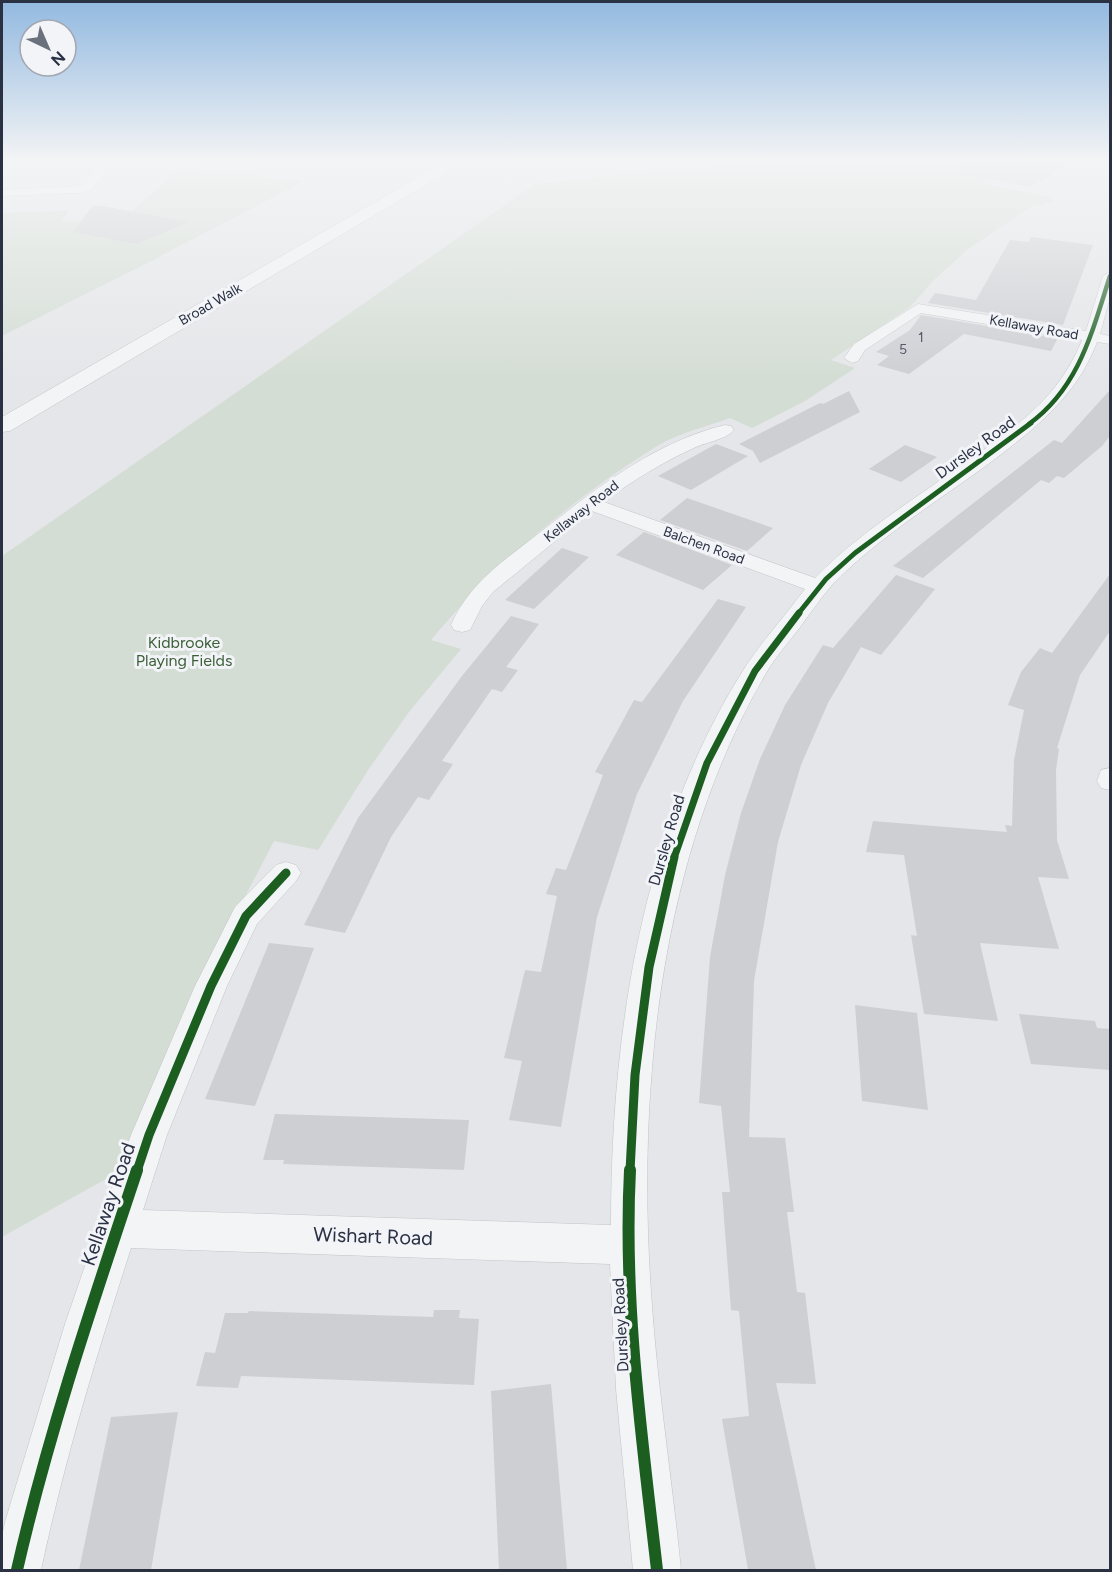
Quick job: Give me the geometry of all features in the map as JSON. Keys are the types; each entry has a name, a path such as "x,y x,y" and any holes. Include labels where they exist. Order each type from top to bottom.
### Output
{"street":[{"name":"Broad Walk","path":"2,426 332,233"},
{"name":"Dursley Road","path":"657,1570 637,1387 630,1245 631,1125 637,1053 660,912 677,845 694,792 721,729 752,674 784,627 819,587 859,550 1034,421 1056,399 1100,339 1110,276"},
{"name":"Kellaway Road","path":"852,358 859,347 918,308 1100,339"},
{"name":"Kellaway Road","path":"462,625 472,602 500,575 588,503 626,476 663,454 696,438 725,430"},
{"name":"Balchen Road","path":"588,503 819,587"},
{"name":"Kellaway Road","path":"17,1570 28,1522 117,1228 149,1135 211,986 246,916 286,873"},
{"name":"Wishart Road","path":"117,1228 630,1245"}],"green space":[{"path":"2,233 204,233 155,259 2,336"},
{"name":"Kidbrooke Playing Fields","path":"464,233 992,233 967,250 932,282 910,307 831,360 855,368 805,401 752,428 730,418 665,441 565,510 481,585 431,640 461,649 409,712 368,770 318,850 274,841 209,966 122,1170 2,1237 2,556"}],"building":[{"path":"80,233 162,233 136,244"},
{"path":"1031,237 1093,245 1063,325 928,303 935,293 976,300 1010,240 1029,242"},
{"path":"921,315 1058,338 1051,351 964,334 909,374 877,365 889,356 876,352 910,330"},
{"path":"1110,390 1110,436 1102,446 1064,478 1057,476 1049,483 1041,480 923,578 893,566 1054,440 1062,443"},
{"path":"849,391 860,412 760,463 753,451 739,444 820,403 823,404"},
{"path":"716,444 748,456 691,490 658,476"},
{"path":"905,445 937,457 901,482 869,469"},
{"path":"687,498 773,528 747,551 660,520"},
{"path":"644,532 732,565 703,590 616,555"},
{"path":"562,548 589,557 534,609 505,600"},
{"path":"1110,574 1110,631 1080,675 1057,748 1059,749 1056,770 1057,840 1069,879 1038,877 1059,949 980,943 998,1021 924,1014 911,935 917,936 904,855 866,852 873,821 1007,832 1005,825 1012,826 1014,760 1024,710 1008,705 1021,672 1040,648 1052,653"},
{"path":"896,575 935,589 881,655 861,647 828,703 801,765 778,842 754,981 749,1137 785,1138 794,1212 787,1212 797,1292 805,1293 816,1384 776,1383 816,1570 748,1570 722,1419 749,1416 739,1311 731,1310 722,1192 730,1192 721,1106 699,1103 710,957 725,875 741,813 760,759 785,705 823,645 833,648"},
{"path":"718,599 746,607 683,701 637,794 597,917 561,1127 509,1120 522,1061 504,1058 525,970 541,972 557,896 546,894 556,868 566,870 603,775 595,772 634,700 642,702"},
{"path":"511,616 539,624 506,667 518,670 502,692 492,689 442,761 453,764 429,800 418,797 391,837 345,933 304,925 358,818 462,676"},
{"path":"269,943 314,948 255,1106 205,1099"},
{"path":"855,1005 917,1013 928,1110 862,1101"},
{"path":"1019,1014 1095,1021 1097,1028 1110,1029 1110,1070 1031,1064"},
{"path":"275,1114 469,1120 464,1170 283,1164 284,1160 263,1160"},
{"path":"434,1310 460,1310 459,1318 479,1319 474,1385 241,1376 238,1388 196,1386 205,1352 215,1353 225,1313 248,1313 249,1311 433,1317"},
{"path":"551,1384 567,1570 499,1570 491,1391"},
{"path":"178,1412 151,1570 79,1570 111,1417"}],"cycle path":[{"path":"657,1570 637,1389 631,1288 629,1182 635,1075 649,967 672,863 707,763 755,671 817,589 835,570 876,537 1034,421 1055,400 1080,364 1110,276"},
{"path":"17,1570 28,1522 86,1324 149,1135 211,986 246,916 286,873"}]}
